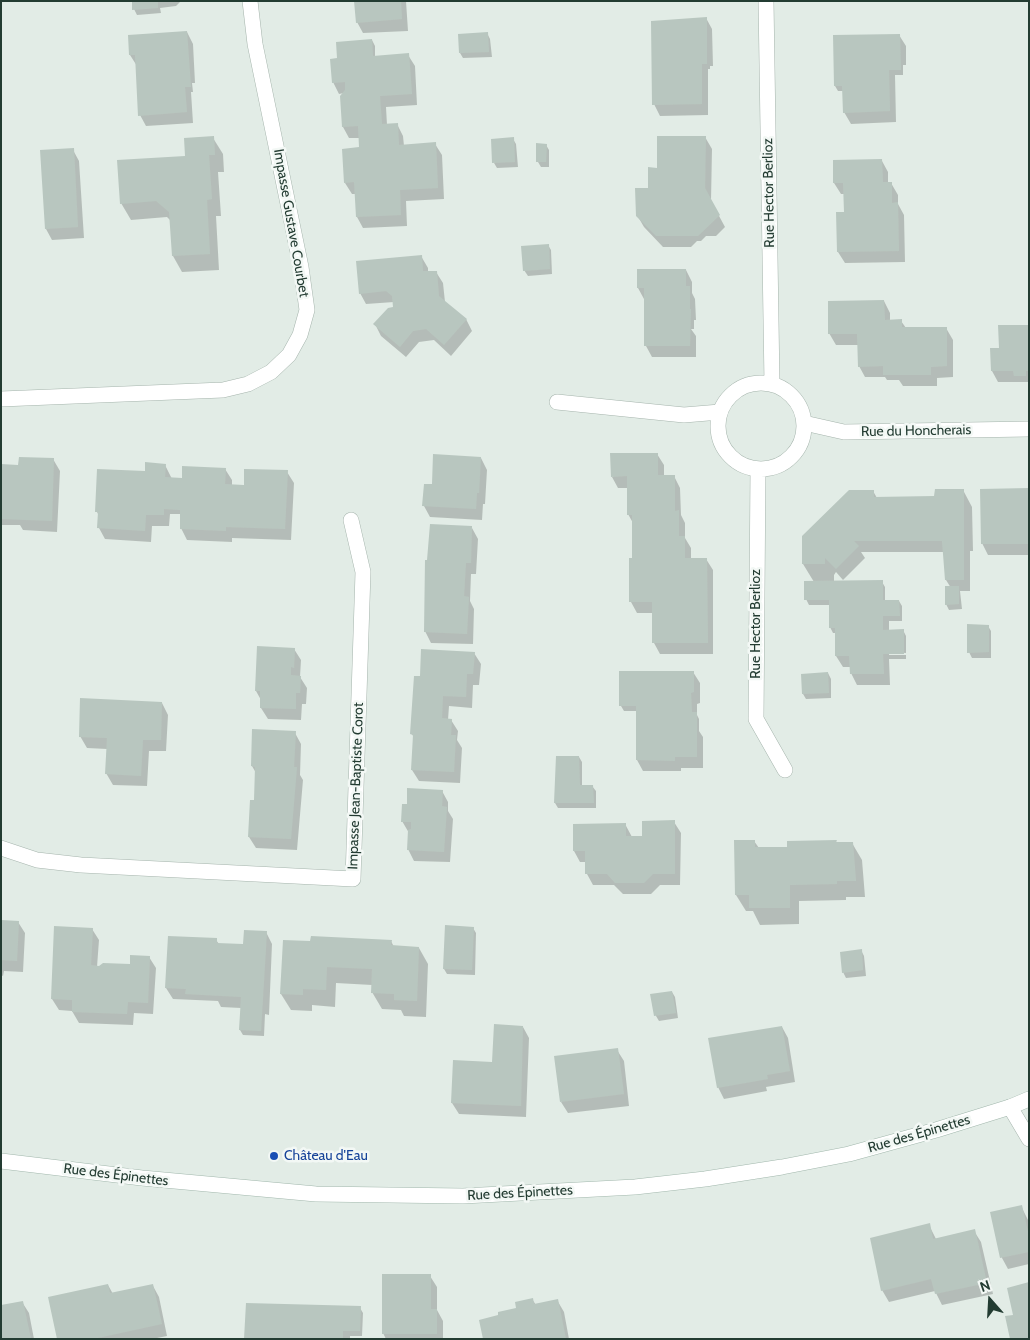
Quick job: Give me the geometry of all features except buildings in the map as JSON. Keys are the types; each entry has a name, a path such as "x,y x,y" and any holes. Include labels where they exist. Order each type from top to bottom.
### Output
{"street":[{"name":"Impasse Gustave Courbet","path":"1,399 223,390 248,384 272,372 289,355 300,335 307,310 301,266 255,44 250,1"},
{"name":"Rue Hector Berlioz","path":"766,1 772,384"},
{"path":"759,383 772,384 784,389 794,398 801,409 804,422 803,437 796,451 786,461 772,467 758,469 745,466 725,450 720,438 718,425 720,412 726,401 735,392 746,386 759,383"},
{"path":"557,402 684,414 720,412"},
{"name":"Rue du Honcherais","path":"804,422 844,432 1029,429"},
{"name":"Rue Hector Berlioz","path":"758,469 756,719 785,770"},
{"name":"Impasse Jean-Baptiste Corot","path":"1,848 37,860 80,865 353,879 363,572 351,520"},
{"name":"Rue des Épinettes","path":"1,1160 142,1178 316,1194 421,1197 635,1187 705,1180 849,1154 1010,1108 1029,1099"},
{"path":"1010,1108 1029,1139"}],"place":[{"name":"Château d'Eau","path":"274,1156"}]}
